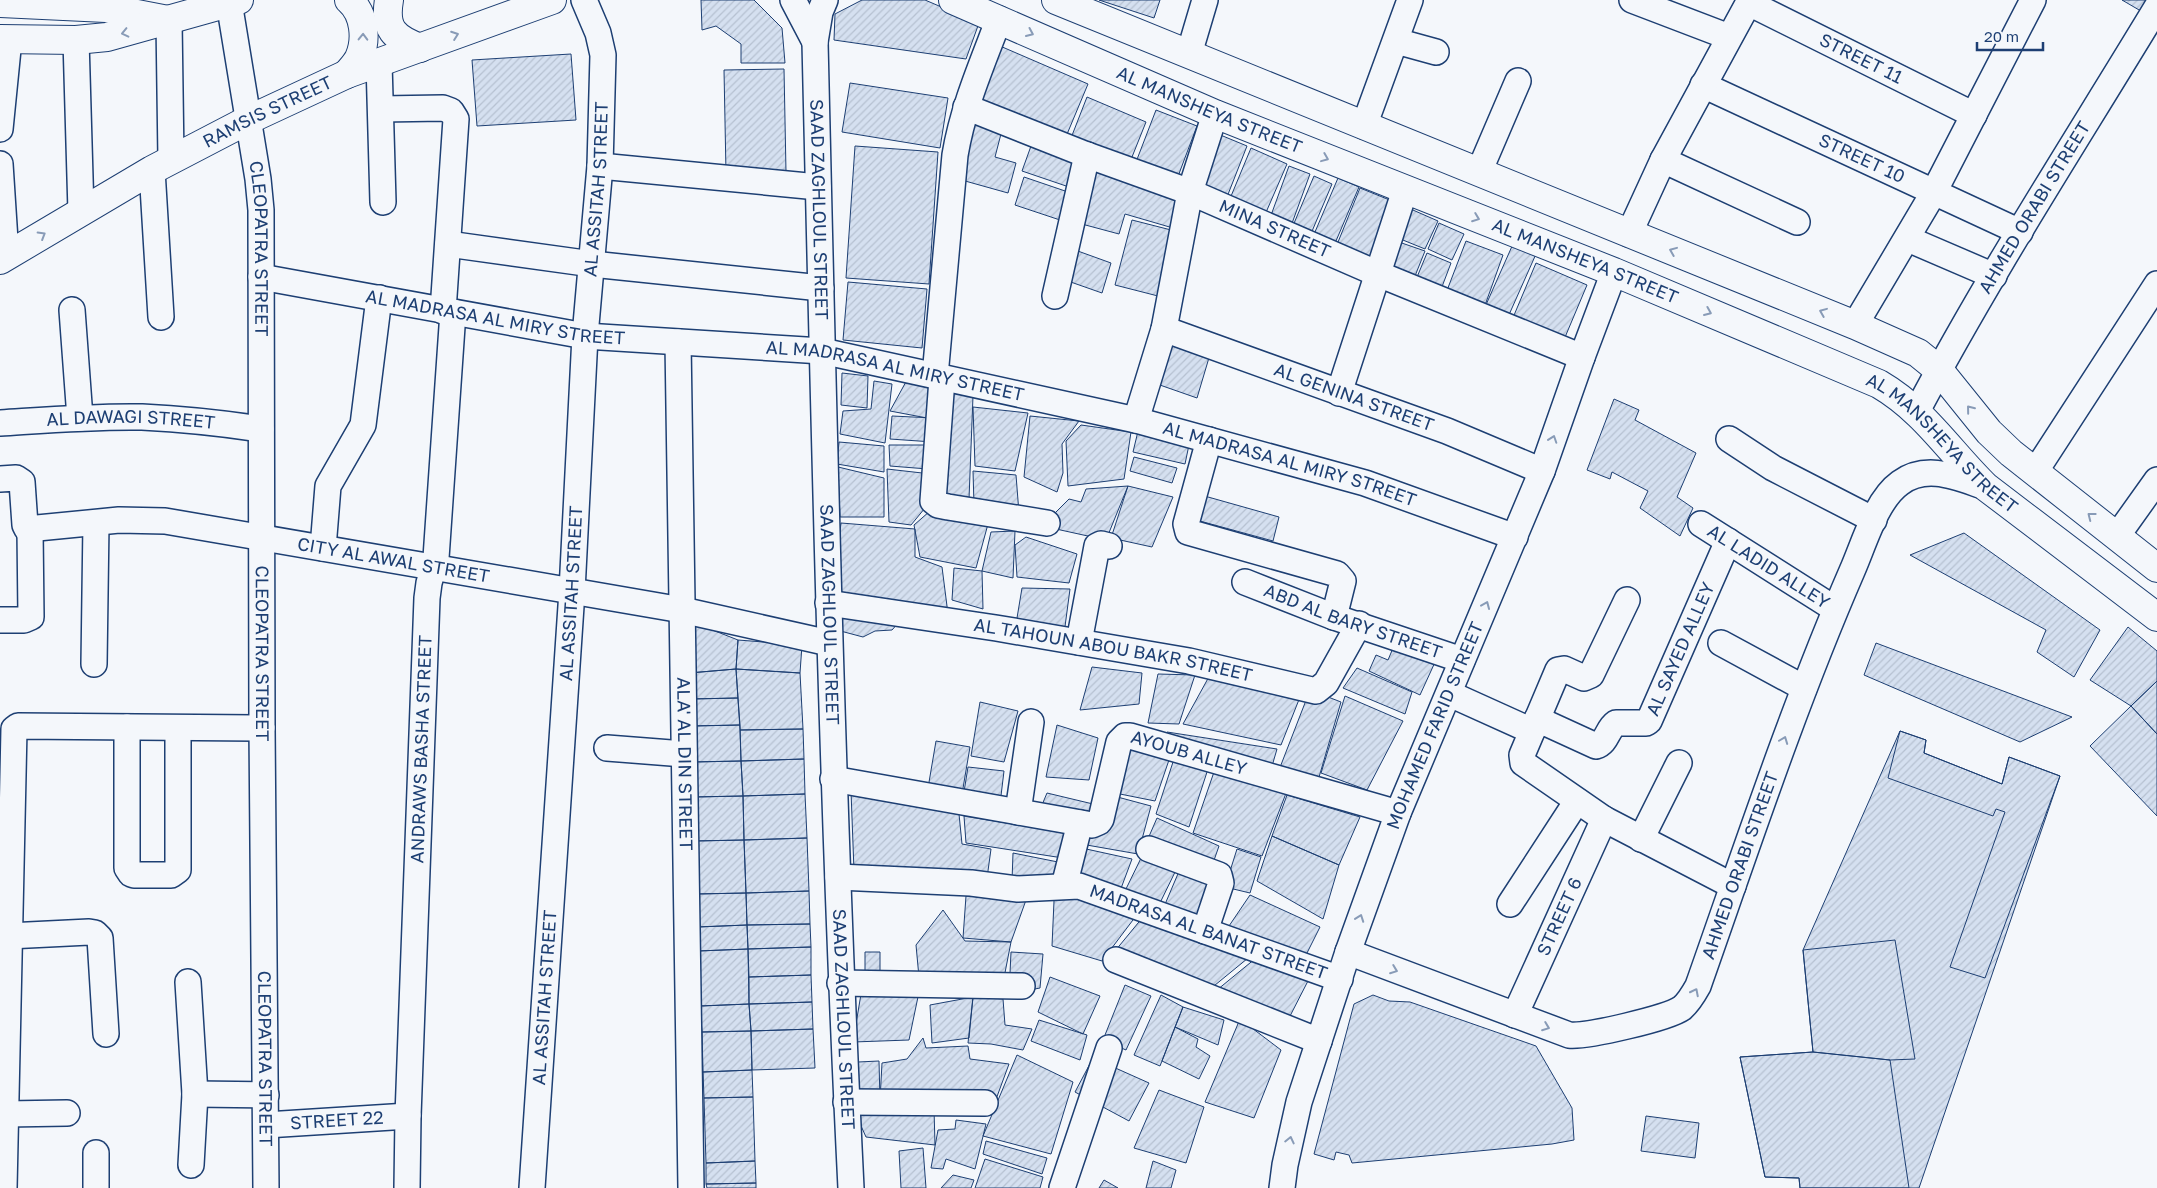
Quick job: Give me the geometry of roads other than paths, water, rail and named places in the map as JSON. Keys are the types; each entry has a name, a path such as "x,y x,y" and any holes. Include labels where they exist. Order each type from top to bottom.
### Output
{"main road":[{"path":"347,74 359,59 364,41 362,22 354,4 349,0"},
{"path":"389,0 386,15 392,30 403,41 420,48"},
{"name":"RAMSIS STREET","path":"3,258 162,165 248,120 347,74 552,0"},
{"name":"AL MANSHEYA STREET","path":"953,0 1215,114 1614,272 1879,384 1900,396 1917,411 1966,468 1986,487 2157,617"},
{"path":"1056,0 1855,325 1918,353 1939,370 1989,432 2011,453 2157,568"},
{"path":"4,39 76,40 107,37 234,1"},
{"path":"0,4 106,8 169,20"}],"street":[{"name":"AL ASSITAH STREET","path":"532,1188 572,591 585,336 600,166 603,55 598,33 584,0"},
{"name":"SAAD ZAGHLOUL STREET","path":"793,0 815,42"},
{"name":"SAAD ZAGHLOUL STREET","path":"825,0 820,12 815,42 818,187 833,779 838,876 840,983 851,1188"},
{"path":"1189,54 1205,0"},
{"path":"1364,126 1410,0"},
{"path":"1632,0 1729,37"},
{"path":"1855,325 1908,239 1934,192 2033,0"},
{"name":"CLEOPATRA STREET","path":"234,1 248,120 258,179 261,277 266,1188"},
{"path":"1630,234 1663,160 1749,1"},
{"name":"STREET 11","path":"1749,1 1974,114"},
{"name":"AHMED ORABI STREET","path":"1917,411 2020,232 2157,7"},
{"path":"999,19 966,107 955,154 939,377 934,500 938,505 1047,523"},
{"path":"161,317 162,165 169,20"},
{"path":"0,129 4,39"},
{"path":"76,40 80,212"},
{"path":"1396,41 1436,52"},
{"path":"379,63 383,202"},
{"path":"1479,172 1518,81"},
{"name":"STREET 10","path":"1703,85 2020,232"},
{"name":"MINA STREET","path":"966,107 1087,155 1190,192 1376,273 1582,357"},
{"name":"ANDRAWS BASHA STREET","path":"380,108 443,108 451,112 456,119 448,244 448,312 438,546 434,568 428,583 427,598 407,1188"},
{"path":"1136,420 1164,329 1190,192 1215,114"},
{"path":"1055,296 1087,155"},
{"path":"1663,160 1797,222"},
{"path":"0,164 3,258"},
{"path":"600,166 818,187"},
{"path":"1339,393 1404,190"},
{"path":"1908,239 1994,276"},
{"path":"448,244 592,264 821,288"},
{"name":"MOHAMED FARID STREET","path":"1282,1188 1285,1165 1299,1102 1348,952 1398,813 1450,694 1462,660 1542,471 1614,272"},
{"name":"AL MADRASA AL MIRY STREET","path":"261,277 585,336 822,352 1136,420 1365,483 1515,536"},
{"path":"2035,472 2157,284"},
{"path":"323,548 328,486 363,425 379,298"},
{"path":"72,310 80,418"},
{"name":"AL GENINA STREET","path":"1164,329 1447,432 1542,471"},
{"name":"ALA' AL DIN STREET","path":"678,342 691,1188"},
{"name":"AL DAWAGI STREET","path":"0,423 80,418 166,418 201,420 261,428"},
{"path":"1730,439 1773,468 1874,520"},
{"path":"1209,440 1186,524 1188,532 1337,574 1343,581 1334,617"},
{"name":"AHMED ORABI STREET","path":"1348,952 1569,1035 1580,1036 1668,1014 1680,1009 1691,999 1698,986 1770,774 1836,608 1885,497 1901,482 1920,474 1942,472 1986,487"},
{"path":"0,479 16,478 22,482 25,525 27,530 30,530 31,617 24,620 0,620"},
{"path":"2117,536 2157,480"},
{"name":"CITY AL AWAL STREET","path":"30,530 119,520 157,521 262,537 682,610 829,643"},
{"path":"94,664 96,523"},
{"name":"AL LADID ALLEY","path":"1701,524 1836,608"},
{"name":"AL SAYED ALLEY","path":"1535,725 1596,746 1603,742 1612,725 1616,723 1646,723 1649,721 1728,541"},
{"path":"1079,642 1097,546 1101,544 1109,546"},
{"name":"ABD AL BARY STREET","path":"1245,582 1334,617 1360,624 1462,660"},
{"path":"1627,600 1592,675 1584,678 1564,669 1558,670 1522,755 1523,762 1604,819 1733,886"},
{"name":"AL TAHOUN ABOU BAKR STREET","path":"828,603 1189,661 1316,691 1326,683 1360,624"},
{"path":"1721,642 1804,688"},
{"path":"1450,694 1535,725"},
{"path":"1018,812 1031,722"},
{"path":"4,1188 2,1146 6,1114 8,936 4,899 7,729 18,726 262,728"},
{"path":"127,727 127,868 134,875 171,876 178,870 178,728"},
{"name":"AYOUB ALLEY","path":"833,779 1092,825 1100,819 1119,742 1125,736 1398,813"},
{"path":"607,748 684,754"},
{"path":"1641,839 1679,763"},
{"path":"1510,904 1577,801"},
{"name":"STREET 6","path":"1515,1015 1604,819"},
{"path":"1064,886 1080,823"},
{"path":"1149,848 1219,875 1221,884 1205,931"},
{"name":"MADRASA AL BANAT STREET","path":"838,876 971,883 1018,888 1079,886 1340,979"},
{"path":"8,936 95,933 100,938 106,1034"},
{"path":"1116,960 1319,1041"},
{"path":"188,982 195,1094 191,1165"},
{"path":"840,983 1022,986"},
{"path":"1062,1188 1109,1048"},
{"path":"195,1094 266,1095"},
{"path":"846,1102 985,1103"},
{"path":"6,1114 67,1113"},
{"name":"STREET 22","path":"266,1125 408,1116"},
{"path":"96,1153 96,1188"}]}
